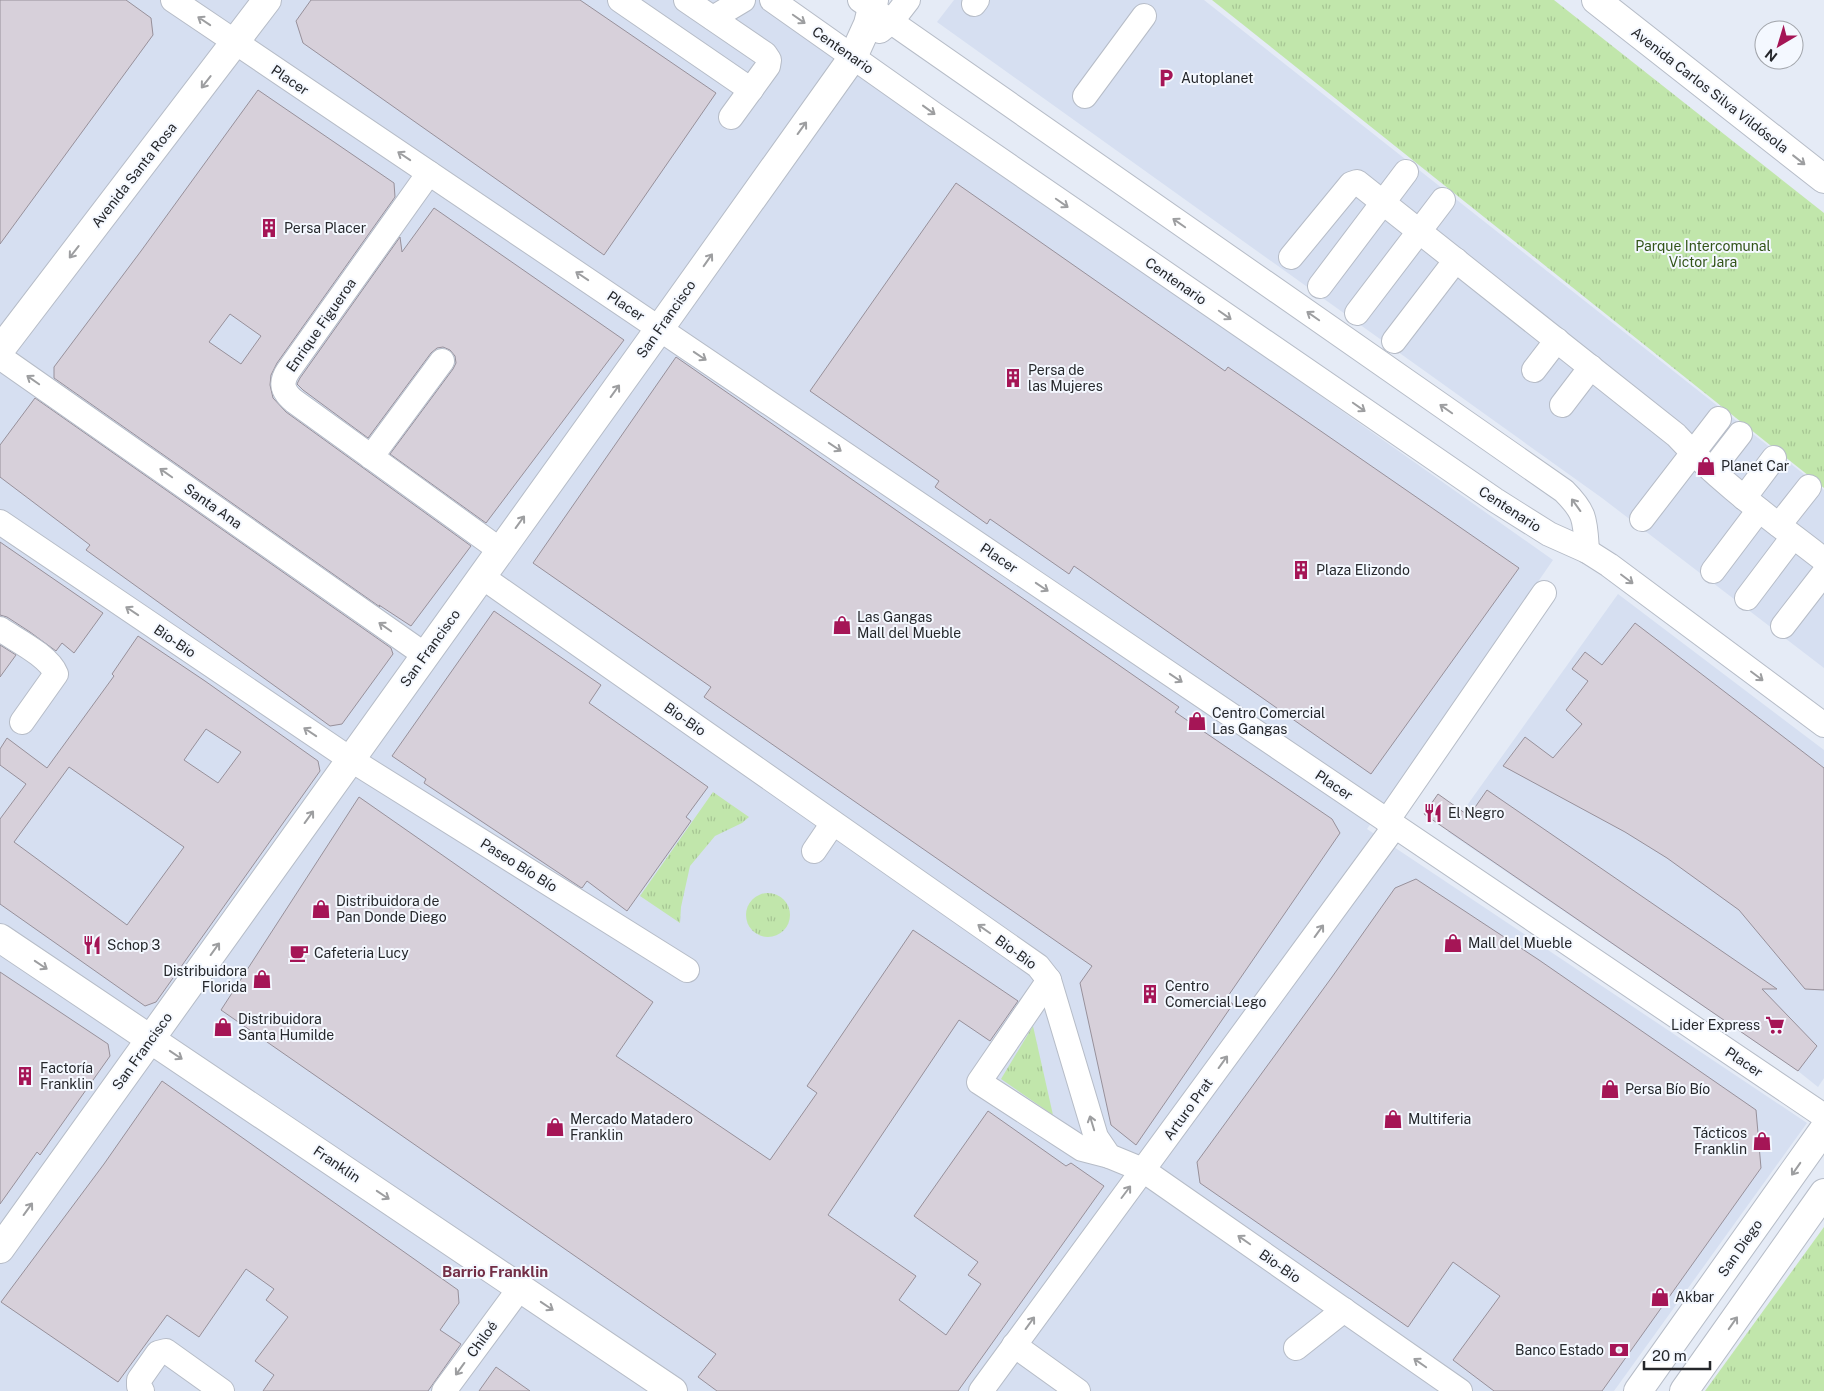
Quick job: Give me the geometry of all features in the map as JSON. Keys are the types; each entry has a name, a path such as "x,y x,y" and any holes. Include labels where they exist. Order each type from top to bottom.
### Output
{"main road":[{"name":"Avenida Santa Rosa","path":"0,350 267,0"},
{"name":"Avenida Carlos Silva Vildósola","path":"1596,0 1824,179"},
{"name":"San Francisco","path":"0,1249 660,328 855,52 875,8"},
{"name":"Franklin","path":"0,938 673,1391"},
{"name":"San Diego","path":"1638,1391 1824,1129"},
{"path":"1684,1391 1824,1193"}],"street":[{"name":"Placer","path":"173,0 1824,1116"},
{"path":"620,0 752,90"},
{"path":"686,0 765,54 769,60 768,66 752,90 731,117"},
{"path":"713,18 743,0"},
{"name":"Centenario","path":"772,0 855,52 1495,500 1549,534 1587,551 1608,565 1824,725"},
{"name":"San Francisco","path":"875,8 908,0"},
{"path":"875,8 1564,491 1579,507 1586,526 1587,551"},
{"path":"1085,96 1144,16"},
{"path":"1320,286 1406,172"},
{"name":"Enrique Figueroa","path":"429,173 288,371 283,382 285,392 289,397 500,550"},
{"path":"1291,257 1353,182 1357,182 1676,435 1692,453 1752,504 1786,531 1820,550"},
{"path":"1357,313 1443,200"},
{"path":"1394,341 1456,260"},
{"path":"1534,370 1557,340"},
{"name":"Santa Ana","path":"0,357 425,654"},
{"path":"371,457 442,361"},
{"path":"1562,405 1591,367"},
{"path":"1642,519 1719,419"},
{"path":"1712,470 1740,434"},
{"path":"1713,571 1752,504 1774,458"},
{"path":"1747,598 1809,487"},
{"name":"Bio-Bio","path":"0,522 350,760"},
{"path":"1783,626 1824,573"},
{"name":"Bio-Bio","path":"481,576 1038,966 1049,980 1096,1137 1100,1146 1109,1156 1143,1170 1460,1391"},
{"name":"Arturo Prat","path":"981,1391 1143,1170 1391,823 1544,593"},
{"path":"0,629 45,660 53,667 56,674 22,722"},
{"name":"Paseo Bío Bío","path":"350,760 687,970"},
{"path":"814,851 833,823"},
{"path":"1049,980 979,1082 1082,1149 1109,1156"},
{"name":"Chiloé","path":"444,1391 520,1288"},
{"path":"1296,1348 1344,1310"},
{"path":"1014,1345 1078,1391"},
{"path":"142,1391 138,1386 139,1380 158,1353 166,1351 222,1391"}],"shaded area":[{"path":"0,0 760,0 1553,560 1367,829 1807,1123 1614,1391 0,1391"},
{"path":"954,0 1204,0 1824,490 1824,668 1602,498 937,22"},
{"path":"1618,594 1824,750 1824,1078 1818,1087 1798,1071 1448,832"}],"green space":[{"name":"Parque Intercomunal Victor Jara","path":"1212,0 1554,0 1824,213 1824,488"},
{"path":"713,792 749,817 742,823 715,836 690,866 681,907 680,923 640,896"},
{"path":"768,893 780,897 786,903 790,915 786,927 780,933 768,937 756,933 750,927 746,915 750,903 756,897"},
{"path":"1033,1026 1053,1115 1001,1079"},
{"path":"1824,1227 1824,1391 1705,1391"}],"building":[{"path":"0,0 126,0 151,18 153,35 0,244"},
{"path":"311,0 580,0 716,93 604,255 303,43 296,21"},
{"path":"258,90 394,183 395,197 277,363 271,375 270,385 273,398 286,412 471,546 411,626 379,605 380,607 54,378 54,367","holes":["230,314 261,336 241,364 209,342"]},
{"path":"956,183 1225,371 1228,367 1519,568 1371,774 1074,566 1069,574 990,519 987,524 935,487 939,481 810,391"},
{"path":"434,208 624,340 486,523 390,454 453,369 456,363 455,356 450,350 443,347 437,348 431,353 368,438 297,384 400,237 402,252"},
{"name":"Las Gangas Mall del Mueble","path":"676,357 1179,707 1175,712 1332,819 1340,833 1226,999 1233,1004 1136,1145 1111,1125 1080,983 1092,966 704,697 711,687 533,563"},
{"path":"35,398 391,648 393,654 342,724 330,726 86,550 90,545 0,477 0,445"},
{"path":"0,542 103,613 74,653 62,643 56,651 7,617 0,615"},
{"path":"494,611 601,685 589,703 708,787 686,817 691,821 627,911 587,881 582,888 580,887 424,783 426,779 392,756"},
{"path":"1635,623 1824,768 1824,990 1805,989 1739,910 1667,858 1625,832 1503,766 1525,737 1553,758 1582,724 1566,710 1588,681 1572,669 1585,652 1602,665"},
{"path":"138,636 318,761 320,771 156,1002 145,1006 0,904 0,819 26,784 0,765 0,749 7,738 47,768 114,676 112,674","holes":["206,729 241,752 218,783 184,760","69,767 184,847 127,925 14,842"]},
{"path":"0,645 16,655 0,677"},
{"path":"1487,790 1777,989 1762,989 1817,1046 1798,1071 1424,814 1438,794 1469,816"},
{"name":"Mercado Matadero Franklin","path":"359,797 653,1002 616,1056 770,1160 817,1093 807,1086 913,930 1018,1001 990,1041 959,1020 828,1215 916,1276 899,1300 946,1335 981,1284 968,1275 978,1262 914,1216 988,1111 1066,1166 1071,1163 1104,1186 958,1391 717,1391 698,1377 716,1354 221,1010"},
{"path":"1416,879 1539,960 1756,1110 1761,1168 1602,1391 1494,1391 1453,1360 1500,1296 1453,1262 1408,1327 1200,1183 1197,1162 1395,888"},
{"path":"0,972 108,1044 110,1056 40,1155 37,1152 0,1204"},
{"path":"162,1081 458,1290 459,1303 440,1330 461,1344 428,1391 263,1391 274,1375 255,1361 288,1317 266,1300 274,1289 246,1269 199,1337 167,1315 118,1382 1,1302 104,1164"},
{"path":"496,1367 530,1391 479,1391"}],"place":[{"name":"Autoplanet","path":"1166,78"},
{"name":"Persa Placer","path":"269,228"},
{"name":"Persa de las Mujeres","path":"1013,378"},
{"name":"Planet Car","path":"1706,466"},
{"name":"Plaza Elizondo","path":"1301,570"},
{"name":"Las Gangas Mall del Mueble","path":"842,625"},
{"name":"Centro Comercial Las Gangas","path":"1197,721"},
{"name":"El Negro","path":"1433,813"},
{"name":"Distribuidora de Pan Donde Diego","path":"321,909"},
{"name":"Mall del Mueble","path":"1453,943"},
{"name":"Schop 3","path":"92,945"},
{"name":"Cafeteria Lucy","path":"299,953"},
{"name":"Distribuidora Florida","path":"262,979"},
{"name":"Centro Comercial Lego","path":"1150,994"},
{"name":"Lider Express","path":"1775,1025"},
{"name":"Distribuidora Santa Humilde","path":"223,1027"},
{"name":"Factoría Franklin","path":"25,1076"},
{"name":"Persa Bío Bío","path":"1610,1089"},
{"name":"Multiferia","path":"1393,1119"},
{"name":"Mercado Matadero Franklin","path":"555,1127"},
{"name":"Tácticos Franklin","path":"1762,1141"},
{"name":"Akbar","path":"1660,1297"},
{"name":"Banco Estado","path":"1619,1350"}],"district":[{"name":"Barrio Franklin","path":"495,1272"}]}
